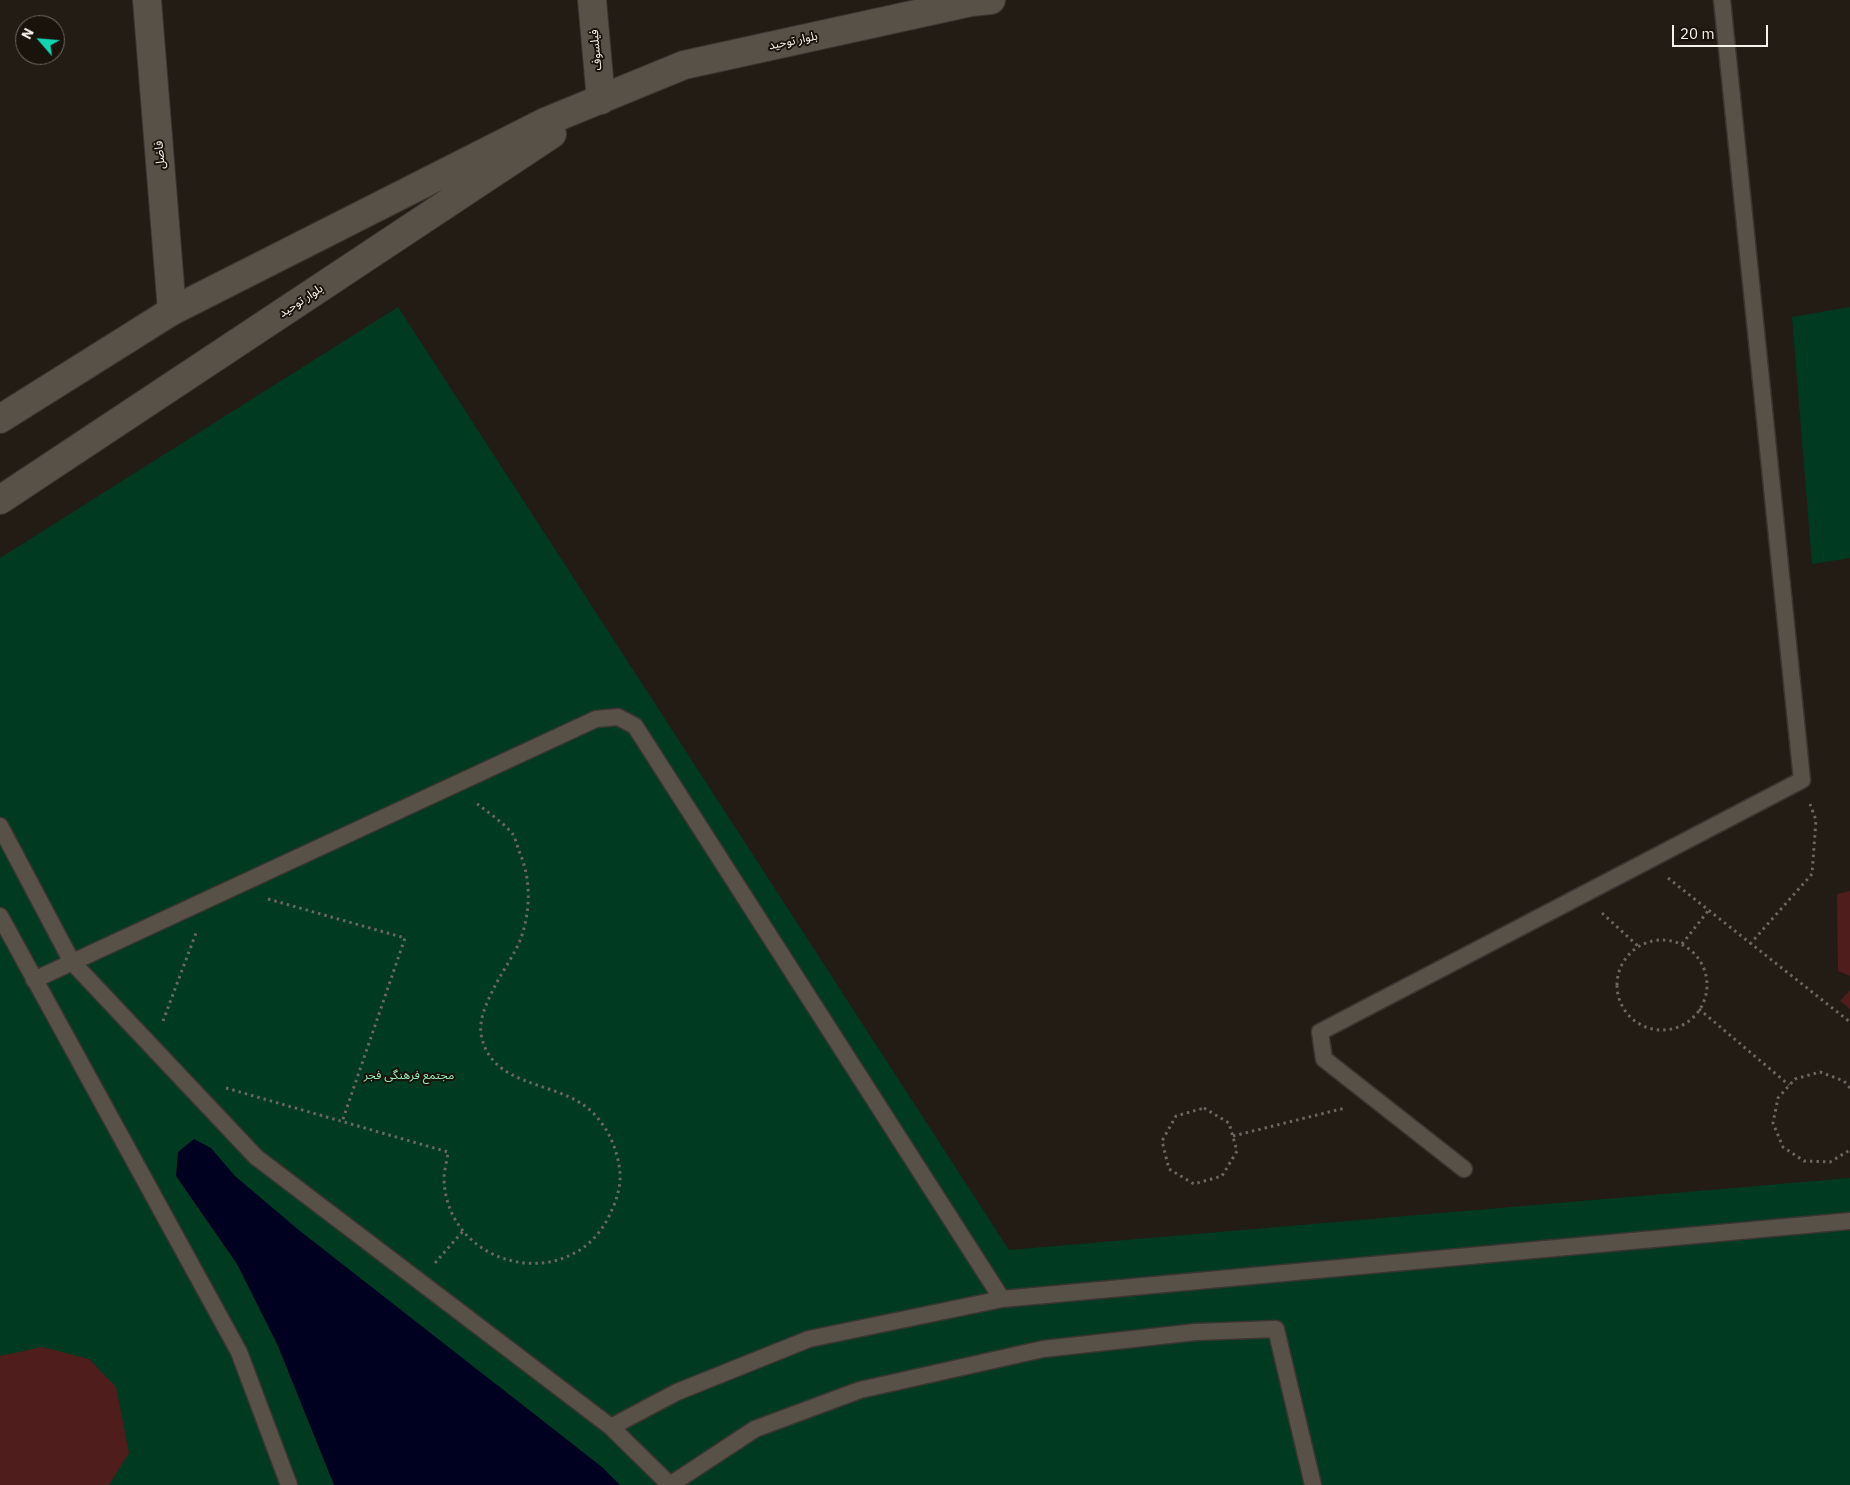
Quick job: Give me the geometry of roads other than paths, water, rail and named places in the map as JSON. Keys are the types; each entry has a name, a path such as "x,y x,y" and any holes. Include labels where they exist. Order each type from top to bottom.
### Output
{"main road":[{"name":"فاضل","path":"147,0 172,311"},
{"name":"فیلسوف","path":"592,0 601,100"},
{"name":"بلوار توحید","path":"0,419 172,311 545,122 684,65 971,2 991,0"},
{"name":"بلوار توحید","path":"0,500 601,100"}],"lane":[{"path":"1464,1169 1324,1059 1320,1032 1584,896 1802,780 1722,0"},
{"path":"34,980 596,719 618,717 635,726 1002,1298"},
{"path":"0,826 72,962 256,1157 611,1427 670,1485 755,1429 860,1390 1044,1349 1196,1332 1276,1329 1313,1485"},
{"path":"0,916 238,1352 289,1485"},
{"path":"611,1427 677,1392 810,1339 1002,1298 1850,1221"}],"water":[{"path":"194,1139 211,1148 235,1176 300,1231 602,1467 620,1485 334,1485 278,1346 237,1264 176,1176 178,1152"}],"park label":[{"name":"مجتمع فرهنگی فجر","path":"409,1076"}]}
